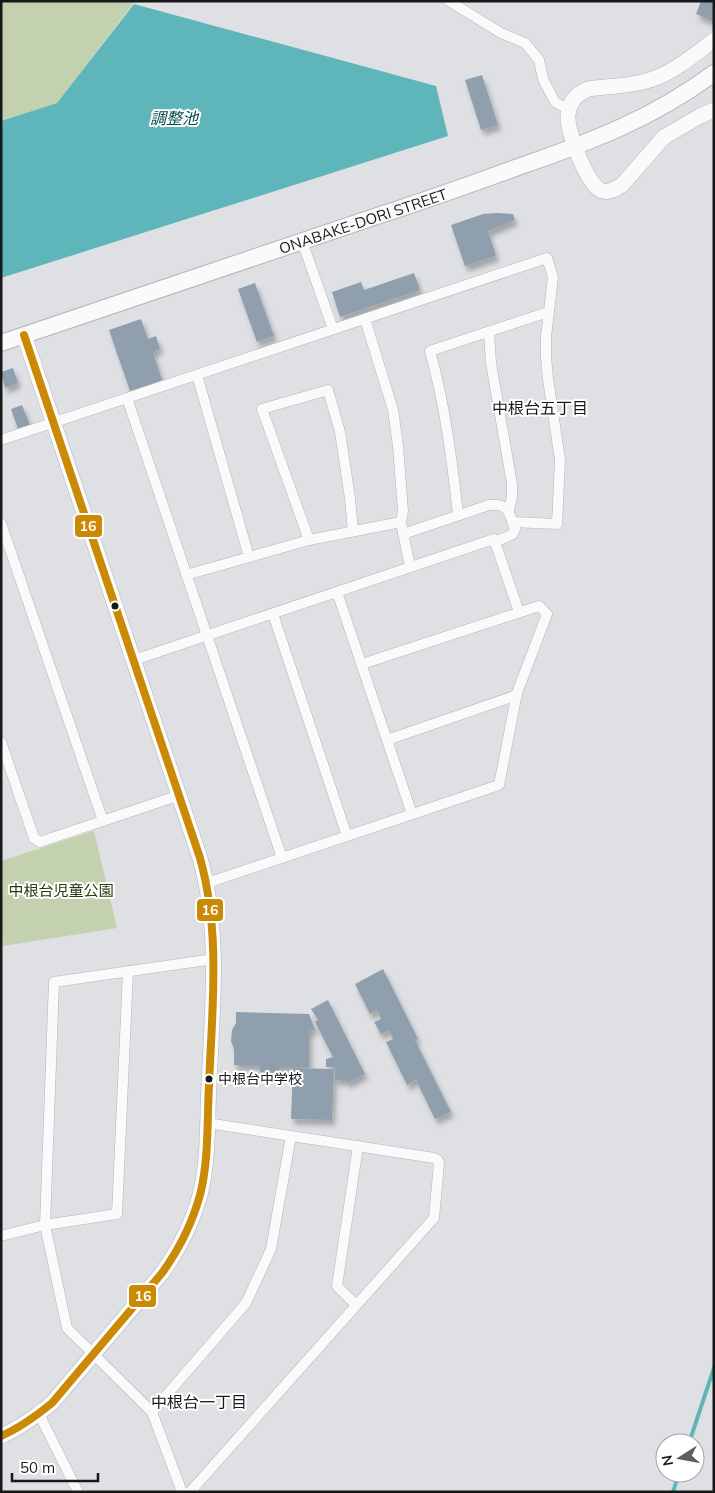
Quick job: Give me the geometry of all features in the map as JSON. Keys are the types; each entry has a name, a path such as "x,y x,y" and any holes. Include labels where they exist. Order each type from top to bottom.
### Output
{"main road":[{"name":"ONABAKE-DORI STREET","path":"1,343 576,147 652,113 679,98 714,73"}],"street":[{"path":"449,1 501,33 524,43 539,60 543,79 555,102 569,110"},
{"path":"714,40 685,62 659,77 637,83 588,89 575,97 569,110 569,126 589,178 600,190 616,189 622,185 664,137 714,110"},
{"path":"302,241 332,329"},
{"path":"1,440 547,258 553,277 546,337 548,379 560,460 557,524 512,522"},
{"path":"458,515 451,450 439,383 430,352 548,312"},
{"path":"364,319 393,410 403,511 401,522 410,567"},
{"path":"489,332 491,363 512,484 509,510 515,529 513,534 495,542"},
{"path":"1,1436 13,1431 52,1403 162,1273 185,1237 194,1215 204,1172 214,959 213,922 207,883 180,795 24,335"},
{"path":"197,375 249,557"},
{"path":"309,540 262,409 328,390 340,432 353,532"},
{"path":"127,398 282,858"},
{"path":"403,534 489,505 499,504 509,510"},
{"path":"186,575 309,540 401,522"},
{"path":"1,523 103,821"},
{"path":"134,660 494,539 520,612"},
{"path":"337,592 412,814"},
{"path":"207,883 499,785 517,696 547,614 539,606 362,664"},
{"path":"272,614 346,836"},
{"path":"387,740 517,696"},
{"path":"1,742 34,838 40,842 180,795"},
{"path":"182,1492 152,1412 67,1328 44,1225 54,982 214,959"},
{"path":"1,1236 44,1225 117,1214 128,971"},
{"path":"190,1492 434,1218 439,1164 438,1160 434,1158 207,1123"},
{"path":"152,1412 246,1303 272,1249 291,1136"},
{"path":"356,1305 337,1286 358,1146"},
{"path":"39,1414 78,1492"}],"green space":[{"path":"1,1 135,1 57,103 1,121"},
{"name":"中根台児童公園","path":"94,831 117,928 3,946 1,861"}],"water":[{"name":"調整池","path":"134,4 436,86 448,136 1,278 1,121 57,103"}],"building":[{"path":"701,1 714,1 714,22 696,14"},
{"path":"482,75 498,125 481,130 465,80"},
{"path":"483,214 513,214 515,220 488,231 496,256 465,266 451,225"},
{"path":"414,273 420,290 340,317 332,292 361,282 364,290"},
{"path":"255,283 274,336 257,342 238,289"},
{"path":"141,319 148,339 156,336 160,349 153,352 162,380 130,391 109,330"},
{"path":"13,368 18,383 5,388 1,372"},
{"path":"22,405 30,425 18,429 11,409"},
{"path":"383,969 418,1039 415,1040 451,1112 435,1119 416,1080 407,1085 386,1042 393,1039 389,1030 381,1034 374,1022 381,1019 377,1010 370,1014 355,984"},
{"path":"328,1000 365,1074 347,1083 346,1080 335,1080 335,1067 326,1067 326,1059 333,1057 315,1022 318,1020 311,1009"},
{"path":"236,1012 309,1014 315,1030 309,1031 309,1067 279,1067 279,1073 260,1072 260,1065 234,1065 234,1049 231,1041 232,1030 236,1023"},
{"path":"293,1068 334,1069 332,1120 291,1119"}],"waterway":[{"path":"692,1433 714,1368"},
{"path":"673,1492 676,1483"}],"transit line":[{"name":"16","path":"1,1436 28,1421 52,1403 162,1273 185,1236 200,1195 205,1168 214,971 211,914 200,858 24,335"}],"place":[{"name":"中根台中学校","path":"209,1079"}],"district":[{"name":"中根台五丁目","path":"540,408"},
{"name":"中根台一丁目","path":"199,1402"}]}
